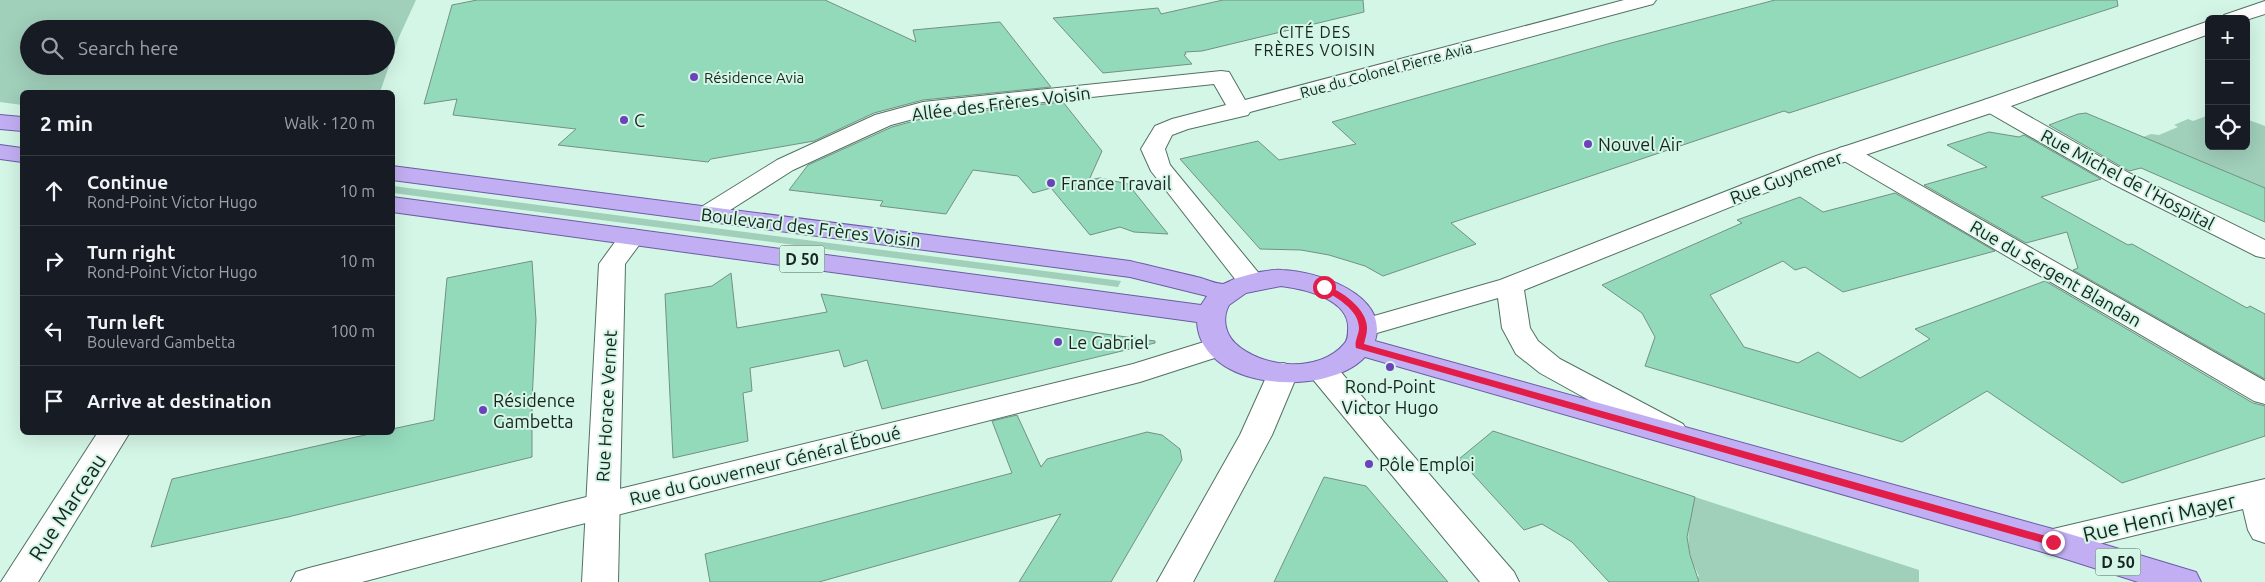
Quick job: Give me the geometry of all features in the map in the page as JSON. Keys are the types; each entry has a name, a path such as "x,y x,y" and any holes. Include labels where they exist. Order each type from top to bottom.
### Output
{"main road":[{"path":"0,122 20,124"},
{"path":"0,152 20,155"},
{"name":"Boulevard des Frères Voisin","path":"395,173 1145,271 1219,304"},
{"name":"Boulevard des Frères Voisin","path":"395,204 632,237 1219,304"},
{"path":"1281,278 1296,279 1337,293 1355,309 1361,337 1345,360 1322,370 1284,373 1258,368 1237,358 1220,346 1211,331 1219,304 1252,282 1281,278"},
{"name":"D 50","path":"1361,337 1680,436 2053,542 2183,582"}],"street":[{"name":"Rue du Colonel Pierre Avia","path":"1252,282 1159,166 1153,149 1163,131 1180,124 1240,110 1646,0"},
{"path":"2241,15 2265,6"},
{"name":"Rue Guynemer","path":"1361,337 1510,286 1847,153 1992,105 2205,28"},
{"name":"Allée des Frères Voisin","path":"707,214 785,165 884,120 931,107 1222,78 1240,110"},
{"name":"Rue Michel de l'Hospital","path":"1992,105 2120,178 2265,250"},
{"name":"Rue du Sergent Blandan","path":"1847,153 2265,394"},
{"name":"Rue Horace Vernet","path":"600,582 601,506 612,264 632,237"},
{"path":"1510,286 1516,328 1526,348 1550,366 1680,436"},
{"name":"Rue du Gouverneur Général Éboué","path":"311,582 601,506 1140,372 1220,346"},
{"path":"1322,370 1502,582"},
{"path":"1175,582 1256,435 1284,373"},
{"name":"Rue Marceau","path":"19,582 113,435"},
{"path":"2260,493 2265,530"},
{"name":"Rue Henri Mayer","path":"2053,542 2260,493"}],"green space":[{"path":"0,0 416,0 395,49 395,20 20,20 20,75 386,75 381,90 20,90 20,105 0,102"},
{"path":"2205,116 2205,150 2250,150 2250,120 2265,126 2265,188 2143,137 2151,134 2159,135 2178,127 2174,125 2188,119 2193,121"},
{"path":"395,186 1121,281 1118,287 395,193"},
{"path":"1695,497 1919,570 1919,582 1700,582 1696,578 1699,576 1691,556 1688,537"}],"building":[{"path":"477,0 825,0 916,42 913,30 1000,22 1051,87 923,100 874,113 814,141 711,159 708,162 558,145 576,129 453,115 457,99 424,104 452,5"},
{"path":"1223,0 1363,0 1364,12 1202,51 1185,52 1186,54 1184,55 1192,64 1103,73 1053,18 1158,8 1161,14"},
{"path":"1775,0 2117,0 2118,6 1789,113 1784,111 1451,223 1476,244 1383,276 1365,266 1329,255 1301,250 1260,249 1180,159 1258,141 1279,160 1356,144 1332,122 1611,43"},
{"path":"1063,102 1102,151 1089,180 1100,178 1128,184 1168,234 1134,232 1120,227 1090,235 1051,188 1033,193 1018,176 973,170 946,214 880,206 883,201 789,190 808,165 892,127 932,116"},
{"path":"2086,113 2265,188 2265,222 2141,168 2129,171 2049,125 2078,114"},
{"path":"1989,132 2019,137 2024,135 2101,179 2041,197 2128,245 2132,244 2247,308 2250,306 2265,314 2265,379 2073,270 2078,268 2067,232 2026,243 1924,185 1987,167 1947,145"},
{"path":"1895,193 1995,251 1843,292 1805,267 1795,270 1783,261 1710,295 1744,347 1798,363 1818,352 1860,378 1930,339 1915,329 2045,281 2253,403 2265,406 2265,436 2122,483 1987,391 1902,442 1645,366 1655,337 1642,313 1602,285 1742,223 1737,220 1800,197 1823,212"},
{"name":"Résidence Gambetta","path":"532,261 536,320 532,401 532,457 288,517 151,547 172,479 365,435 395,435 395,428 434,420 447,278"},
{"path":"731,273 737,328 827,312 821,294 1155,341 1155,343 882,409 867,360 844,367 839,350 750,368 752,391 743,393 748,441 673,458 665,294 712,286"},
{"path":"1017,415 1041,467 1047,459 1147,432 1162,435 1180,449 1182,460 1111,582 1019,582 1061,514 819,582 710,582 705,554 1012,473 992,421"},
{"path":"1493,431 1695,497 1687,537 1690,555 1699,582 1609,582 1572,542 1542,524 1524,530 1459,459"},
{"path":"1324,477 1366,486 1448,582 1274,582"}],"place":[{"name":"Résidence Avia","path":"694,77"},
{"name":"C","path":"624,120"},
{"name":"Nouvel Air","path":"1588,144"},
{"name":"France Travail","path":"1051,183"},
{"name":"Le Gabriel","path":"1058,342"},
{"name":"Rond-Point Victor Hugo","path":"1390,367"},
{"name":"Résidence Gambetta","path":"483,410"},
{"name":"Pôle Emploi","path":"1369,464"}],"district":[{"name":"CITÉ DES FRÈRES VOISIN","path":"1315,41"}],"route":[{"path":"1324,287 1337,293 1355,309 1363,328 1363,337 1359,346 2053,542"}]}
